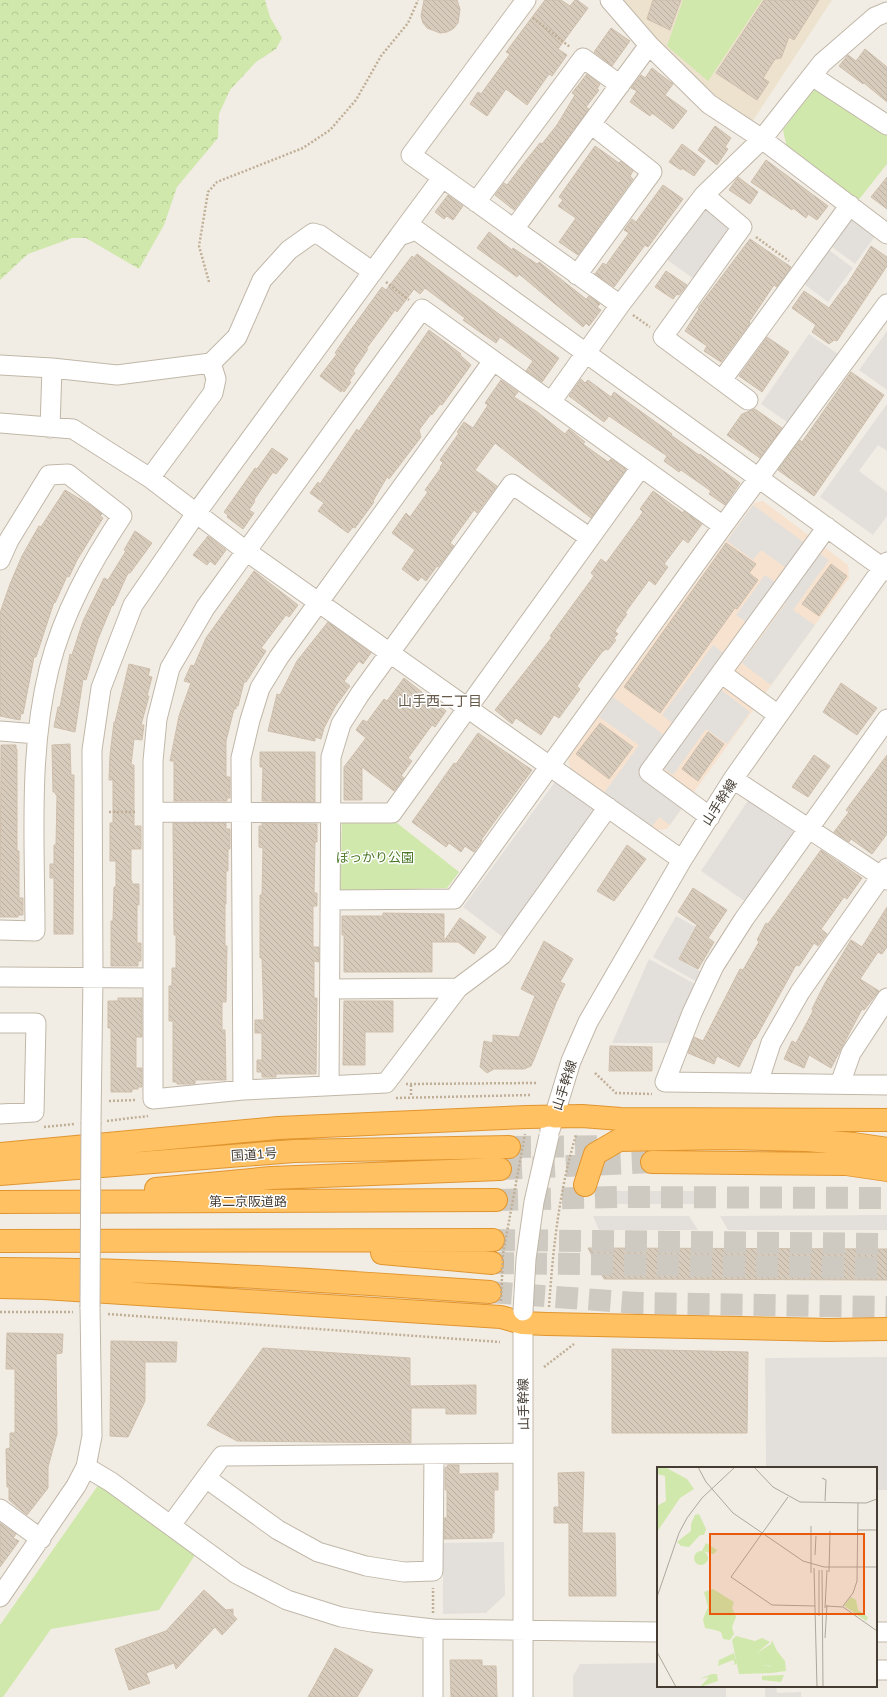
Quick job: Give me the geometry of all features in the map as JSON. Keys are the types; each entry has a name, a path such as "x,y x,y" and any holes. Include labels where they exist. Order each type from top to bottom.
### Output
{"highway":[{"path":"0,1154 278,1128 551,1126 582,1116 621,1119 887,1120"},
{"path":"585,1185 595,1154 619,1140 726,1138 807,1140 854,1144 887,1149"},
{"name":"国道1号","path":"0,1174 294,1151 517,1140"},
{"path":"652,1162 846,1164 887,1170"},
{"path":"10,1202 271,1178 500,1169"},
{"name":"第二京阪道路","path":"10,1202 496,1200"},
{"path":"238,1240 492,1263"},
{"path":"0,1241 493,1240"},
{"path":"0,1269 69,1269 229,1274 495,1296"},
{"path":"0,1287 44,1288 493,1317 828,1330 887,1329"}],"street":[{"path":"610,0 649,45 709,104 762,139 887,234"},
{"path":"523,4 411,155 620,305"},
{"path":"551,402 620,305 704,195 762,139 822,63 875,17 887,12"},
{"path":"514,229 649,45"},
{"path":"476,202 583,58 620,85"},
{"path":"812,76 887,125"},
{"path":"577,275 652,172 591,124"},
{"path":"0,1596 41,1539 76,1486 86,1467 92,1436 92,750 101,688 133,605 197,512 442,178"},
{"path":"704,195 742,227 664,337 748,400"},
{"path":"722,380 850,206"},
{"path":"399,236 416,230 585,354 827,527 886,567"},
{"path":"0,365 52,368 117,375 211,363 237,337 262,280 289,250 313,233 320,235 373,272"},
{"path":"330,900 454,899 723,526 887,304"},
{"path":"608,807 502,955 458,988 386,1083 243,1090 153,1099 153,761 157,719 170,668 205,608 422,309 723,526"},
{"path":"243,1090 241,758 250,720 260,688 279,657 493,361"},
{"path":"150,478 213,393 216,379 211,363"},
{"path":"50,428 52,368"},
{"path":"0,423 73,429 150,478 197,512 246,551 682,860"},
{"path":"153,812 392,813 641,467"},
{"path":"0,560 9,540 49,475 68,474 122,516 83,578 66,617 49,668 37,734 35,804 35,931 0,930"},
{"path":"329,1085 331,757 341,724 390,653 512,484 590,538"},
{"path":"710,817 649,772 827,527"},
{"name":"山手幹線","path":"523,1697 523,1317 526,1259 534,1202 551,1126 571,1061 588,1022 682,860 733,780 778,715 886,567"},
{"path":"721,673 778,715"},
{"path":"887,719 744,919 714,966 692,1013 665,1082 887,1085"},
{"path":"0,731 37,734"},
{"path":"733,780 809,829 885,875 800,992 771,1043 758,1083"},
{"path":"0,977 153,978"},
{"path":"330,989 458,988"},
{"path":"840,1084 851,1053 887,998"},
{"path":"0,1023 36,1023 34,1112 0,1114"},
{"path":"171,1525 222,1456 523,1453"},
{"path":"206,1478 278,1530 318,1552 366,1566 404,1572 434,1572 434,1454"},
{"path":"86,1467 111,1482 237,1574 287,1600 341,1616 372,1622 433,1629 657,1632"},
{"path":"0,1509 41,1539"},
{"path":"433,1629 433,1697"}],"path":[{"path":"209,282 199,246 208,192 217,182 303,148 330,130 356,100 381,56 408,22 418,0"},
{"path":"523,4 583,58"},
{"path":"742,227 802,271"},
{"path":"373,272 422,309"},
{"path":"620,305 664,337"},
{"path":"92,812 153,812"},
{"path":"386,1083 536,1083"},
{"path":"411,1084 411,1097"},
{"path":"108,1101 153,1099"},
{"path":"549,1308 557,1216 566,1168 576,1135"},
{"path":"495,1296 503,1254 517,1140"},
{"path":"0,1312 91,1310 500,1342"},
{"path":"433,1629 434,1572"}],"shaded area":[{"path":"619,0 832,0 752,122 716,96 674,59"},
{"path":"703,207 731,228 694,279 666,259"},
{"path":"854,215 878,232 855,264 832,247"},
{"path":"829,250 853,268 828,302 804,284"},
{"path":"887,331 887,390 859,370"},
{"path":"809,334 838,354 790,424 761,404"},
{"path":"887,404 887,451 878,445 859,471 887,492 887,516 873,535 820,497"},
{"path":"763,501 848,565 849,578 667,829 658,830 570,768 568,759 754,503"},
{"path":"753,505 806,544 788,569 761,550 753,560 727,541"},
{"path":"819,553 829,560 793,610 815,625 771,685 742,663 785,604 787,605 784,602"},
{"path":"765,575 775,582 746,622 736,615"},
{"path":"713,645 726,655 675,725 662,715"},
{"path":"719,688 750,712 727,744 706,729 673,775 662,767"},
{"path":"613,697 665,736 640,773 684,805 670,825 659,817 652,827 604,793 639,745 599,717"},
{"path":"557,779 598,810 504,938 463,907"},
{"path":"749,799 796,833 746,902 701,871"},
{"path":"676,916 696,927 679,959 703,973 697,982 653,957"},
{"path":"649,959 697,985 671,1043 612,1043"},
{"path":"592,1191 696,1191 704,1204 598,1204"},
{"path":"887,1215 887,1230 728,1230 720,1216"},
{"path":"593,1216 689,1216 698,1230 599,1230"},
{"path":"887,1357 887,1490 877,1490 877,1467 766,1467 765,1358"},
{"path":"504,1542 505,1595 486,1613 443,1614 443,1543"},
{"path":"657,1663 657,1687 726,1687 726,1697 573,1697 573,1676 580,1664"},
{"path":"765,1687 776,1687 777,1693 801,1692 801,1697 765,1697"}],"green space":[{"path":"0,0 265,0 270,17 282,38 276,49 256,62 230,90 219,114 218,138 177,187 164,225 139,269 86,238 72,238 28,254 0,280"},
{"path":"683,0 762,0 708,81 667,46"},
{"path":"816,85 887,134 887,164 857,202 787,148 783,130"},
{"name":"ぽっかり公園","path":"342,823 397,823 459,872 447,888 340,891"},
{"path":"99,1484 195,1555 159,1610 51,1629 3,1697 0,1697 0,1625"}],"building":[{"path":"424,0 457,0 460,9 458,23 453,29 447,32 440,33 427,28 423,23 421,16"},
{"path":"545,0 561,0 570,6 575,0 577,0 588,8 558,49 567,55 552,76 549,74 527,105 506,89 487,116 470,104 478,92 481,94 510,54 506,52"},
{"path":"653,0 681,0 670,30 647,19"},
{"path":"764,0 819,0 794,40 789,37 781,58 775,59 763,78 769,82 757,100 716,73"},
{"path":"611,28 630,41 612,66 594,52"},
{"path":"865,49 887,67 887,102 864,83 863,84 839,66 848,55 856,61"},
{"path":"652,68 673,84 665,95 687,111 673,129 652,113 650,116 630,102 637,91 631,88 641,75 645,78"},
{"path":"587,74 600,84 597,89 599,90 586,107 589,109 514,210 495,195 504,183 507,185 540,143 542,144 557,125 575,95 572,93"},
{"path":"715,126 731,138 725,147 728,149 717,165 698,150"},
{"path":"682,144 705,161 694,176 669,162"},
{"path":"595,146 619,163 621,161 633,171 630,176 633,179 578,255 559,242 576,218 558,206 563,200 559,197"},
{"path":"766,160 828,206 817,220 808,214 806,218 793,208 792,210 751,182"},
{"path":"738,177 758,192 750,204 729,190"},
{"path":"887,177 887,209 871,197"},
{"path":"663,185 683,199 648,247 645,245 614,287 595,274 603,263 606,265 629,233 624,230 632,219 636,222"},
{"path":"448,195 463,206 453,220 447,216 444,219 435,212"},
{"path":"489,232 512,250 513,248 537,264 539,262 586,299 589,296 600,304 597,307 601,310 589,326 586,323 583,327 519,274 517,277 477,248"},
{"path":"750,239 791,267 777,287 774,285 749,322 750,323 721,362 704,351 707,346 685,331 699,309 698,308"},
{"path":"871,246 887,257 887,266 837,341 834,340 829,344 812,332 816,325 792,308 804,291 829,308 846,286"},
{"path":"417,254 559,358 542,382 526,371 533,361 500,337 496,343 463,320 465,318 425,288 420,294 414,289 397,312 395,310 366,349 368,349 353,371 355,373 344,392 342,390 341,392 320,376 337,354 335,353 382,287 386,290 412,256 414,258"},
{"path":"666,271 687,285 679,295 677,294 673,299 655,287"},
{"path":"429,330 461,354 460,355 471,365 442,405 440,404 419,430 421,437 389,479 387,477 373,501 374,502 355,528 353,527 348,533 318,511 324,503 310,493 318,482 320,484 357,429 359,431"},
{"path":"767,337 789,352 762,392 739,376"},
{"path":"851,372 884,395 814,496 778,470 800,440 802,442"},
{"path":"581,379 585,383 588,380 611,397 614,392 672,434 671,435 740,483 725,505 709,494 711,491 681,470 679,472 664,461 667,456 609,416 604,422 569,396"},
{"path":"501,380 518,392 514,397 536,411 565,434 569,429 585,442 583,444 608,462 611,459 626,469 591,518 495,443 475,470 497,486 477,513 474,510 450,543 454,546 438,567 437,566 426,581 421,577 418,581 402,569 415,550 392,533 406,513 410,517 428,492 425,490 443,463 440,460 459,433 457,432 464,422 473,428 488,405 485,403"},
{"path":"755,409 782,428 760,458 727,435 742,414"},
{"path":"272,448 288,459 276,474 273,472 254,500 255,501 249,510 254,513 243,529 227,517 228,515 224,512 255,468 257,469"},
{"path":"65,490 90,505 102,514 100,516 103,518 77,560 69,577 67,576 55,603 54,602 36,657 34,657 23,714 21,713 20,720 0,716 0,613 22,556 39,526 41,527"},
{"path":"653,491 683,513 684,511 702,524 688,543 683,539 664,564 668,567 655,585 649,580 625,613 627,614 615,631 618,634 614,638 616,640 608,650 606,649 602,652 584,676 577,686 580,689 559,718 554,715 541,735 516,718 512,724 495,710 552,637 550,636 594,576 591,573 601,559 606,563 625,537 643,512 640,509"},
{"path":"135,531 152,543 130,573 128,573 113,606 112,605 98,639 86,680 83,679 75,732 54,727 58,707 60,707 70,654 72,655 83,621 104,578 108,580 126,551 124,550"},
{"path":"208,536 226,550 215,565 210,561 207,565 193,555"},
{"path":"726,543 756,564 749,573 758,580 737,609 735,608 660,713 624,687"},
{"path":"831,564 847,576 819,616 802,604"},
{"path":"254,571 298,605 289,617 286,615 261,648 266,651 246,682 244,682 238,706 234,709 226,741 226,777 230,777 230,798 227,798 227,801 174,801 174,761 170,761 179,716 191,683 184,681 191,665 194,666 206,638"},
{"path":"328,622 371,653 363,664 359,661 344,681 350,686 335,707 324,728 321,739 315,737 315,741 268,731 277,694 280,695 297,661"},
{"path":"129,664 150,669 148,676 152,677 147,696 149,696 141,725 144,725 142,740 134,739 131,765 134,765 134,826 141,826 141,849 131,849 131,881 132,884 139,884 139,905 137,905 137,943 141,943 141,961 138,961 138,966 111,966 111,921 113,921 114,887 116,887 116,861 110,861 110,823 113,823 113,780 109,780 110,755 114,722"},
{"path":"404,678 446,711 435,727 432,725 408,758 412,761 401,776 404,778 394,791 362,767 362,800 344,800 344,767 366,738 356,730 363,720 367,722 384,699 387,701"},
{"path":"841,683 877,708 857,735 823,712"},
{"path":"600,723 633,747 609,779 576,754"},
{"path":"708,732 724,744 698,781 682,769"},
{"path":"478,733 532,770 481,840 482,841 474,852 465,846 461,852 449,843 446,847 412,822 454,763 456,764"},
{"path":"70,744 71,775 74,775 73,934 54,934 54,878 50,878 50,864 54,864 54,845 56,845 57,795 53,792 52,745"},
{"path":"1,745 16,745 17,749 17,851 19,851 19,898 23,898 23,915 18,915 18,917 0,917"},
{"path":"260,752 315,752 315,802 262,801 263,767 260,767"},
{"path":"814,755 830,766 808,797 792,787"},
{"path":"887,755 887,834 872,854 851,839 849,842 834,832 849,812 846,810"},
{"path":"173,823 226,823 226,829 230,829 230,849 228,849 228,871 226,871 225,904 225,946 227,946 226,1002 222,1002 222,1030 225,1030 226,1080 195,1080 195,1084 177,1084 177,1082 173,1082 173,1021 169,1021 169,986 172,986 172,968 176,968 176,935 174,935"},
{"path":"262,823 317,824 317,842 315,842 314,893 317,893 317,906 313,906 313,947 319,947 319,962 314,961 314,998 317,998 316,1074 276,1074 276,1077 262,1077 262,1072 257,1072 257,1060 262,1060 262,1033 255,1033 255,1020 264,1020 262,958 260,958 260,895 262,895 263,848 259,847 259,826 262,826"},
{"path":"627,845 646,859 614,901 597,891"},
{"path":"821,850 862,878 847,899 844,897 821,929 827,934 818,946 814,943 799,966 796,965 739,1067 717,1056 714,1064 688,1053 694,1037 703,1041 740,969 743,970 759,942 757,940 766,923 768,924"},
{"path":"693,888 727,910 708,938 714,942 698,969 679,959 697,925 678,912"},
{"path":"887,907 887,947 882,954 878,952 860,979 879,991 864,1010 862,1009 831,1068 809,1055 804,1068 784,1059 792,1041 796,1043 813,1011 812,1009 825,983 851,940 862,947"},
{"path":"383,913 444,914 444,941 460,918 486,937 474,954 458,942 432,942 432,972 344,972 344,935 342,935 342,916 383,916"},
{"path":"544,941 573,959 560,982 565,984 535,1057 531,1066 524,1069 494,1069 487,1073 480,1067 484,1041 493,1043 493,1035 519,1037 535,996 521,989"},
{"path":"118,998 142,998 142,1037 136,1037 136,1068 142,1068 142,1087 132,1089 132,1092 111,1092 111,1028 108,1028 108,1001 118,1001"},
{"path":"344,1001 393,1001 393,1032 365,1032 365,1065 343,1065"},
{"path":"610,1046 652,1047 652,1071 609,1071"},
{"path":"588,1248 887,1249 887,1280 604,1279"},
{"path":"7,1333 63,1334 62,1353 56,1354 57,1434 48,1467 48,1488 27,1515 9,1500 9,1487 7,1487 6,1449 10,1448 10,1433 15,1433 15,1369 6,1369"},
{"path":"111,1341 177,1342 176,1362 145,1362 145,1401 128,1437 110,1436"},
{"path":"263,1348 410,1358 410,1386 476,1385 476,1414 446,1414 446,1408 411,1408 411,1443 237,1441 207,1425"},
{"path":"612,1349 748,1352 747,1433 612,1433"},
{"path":"448,1465 459,1465 459,1474 498,1473 498,1490 494,1490 494,1533 492,1533 492,1538 444,1539 444,1518 447,1518 445,1468"},
{"path":"584,1472 582,1533 615,1533 616,1596 569,1596 569,1523 554,1523 554,1507 559,1507 558,1473"},
{"path":"0,1523 16,1534 13,1538 19,1541 0,1567"},
{"path":"204,1590 226,1610 233,1609 233,1615 237,1619 222,1635 215,1627 176,1669 174,1663 146,1673 150,1683 129,1690 115,1649 166,1631"},
{"path":"335,1648 373,1670 357,1697 308,1697"},
{"path":"450,1660 482,1660 482,1666 496,1666 497,1697 451,1697"}],"tunnel":[{"path":"509,1147 618,1146"},
{"path":"500,1169 652,1162"},
{"path":"496,1200 618,1197 887,1198"},
{"path":"493,1240 887,1244"},
{"path":"492,1263 887,1268"},
{"path":"490,1292 637,1303 887,1307"}],"district":[{"name":"山手西二丁目","path":"440,701"}]}
